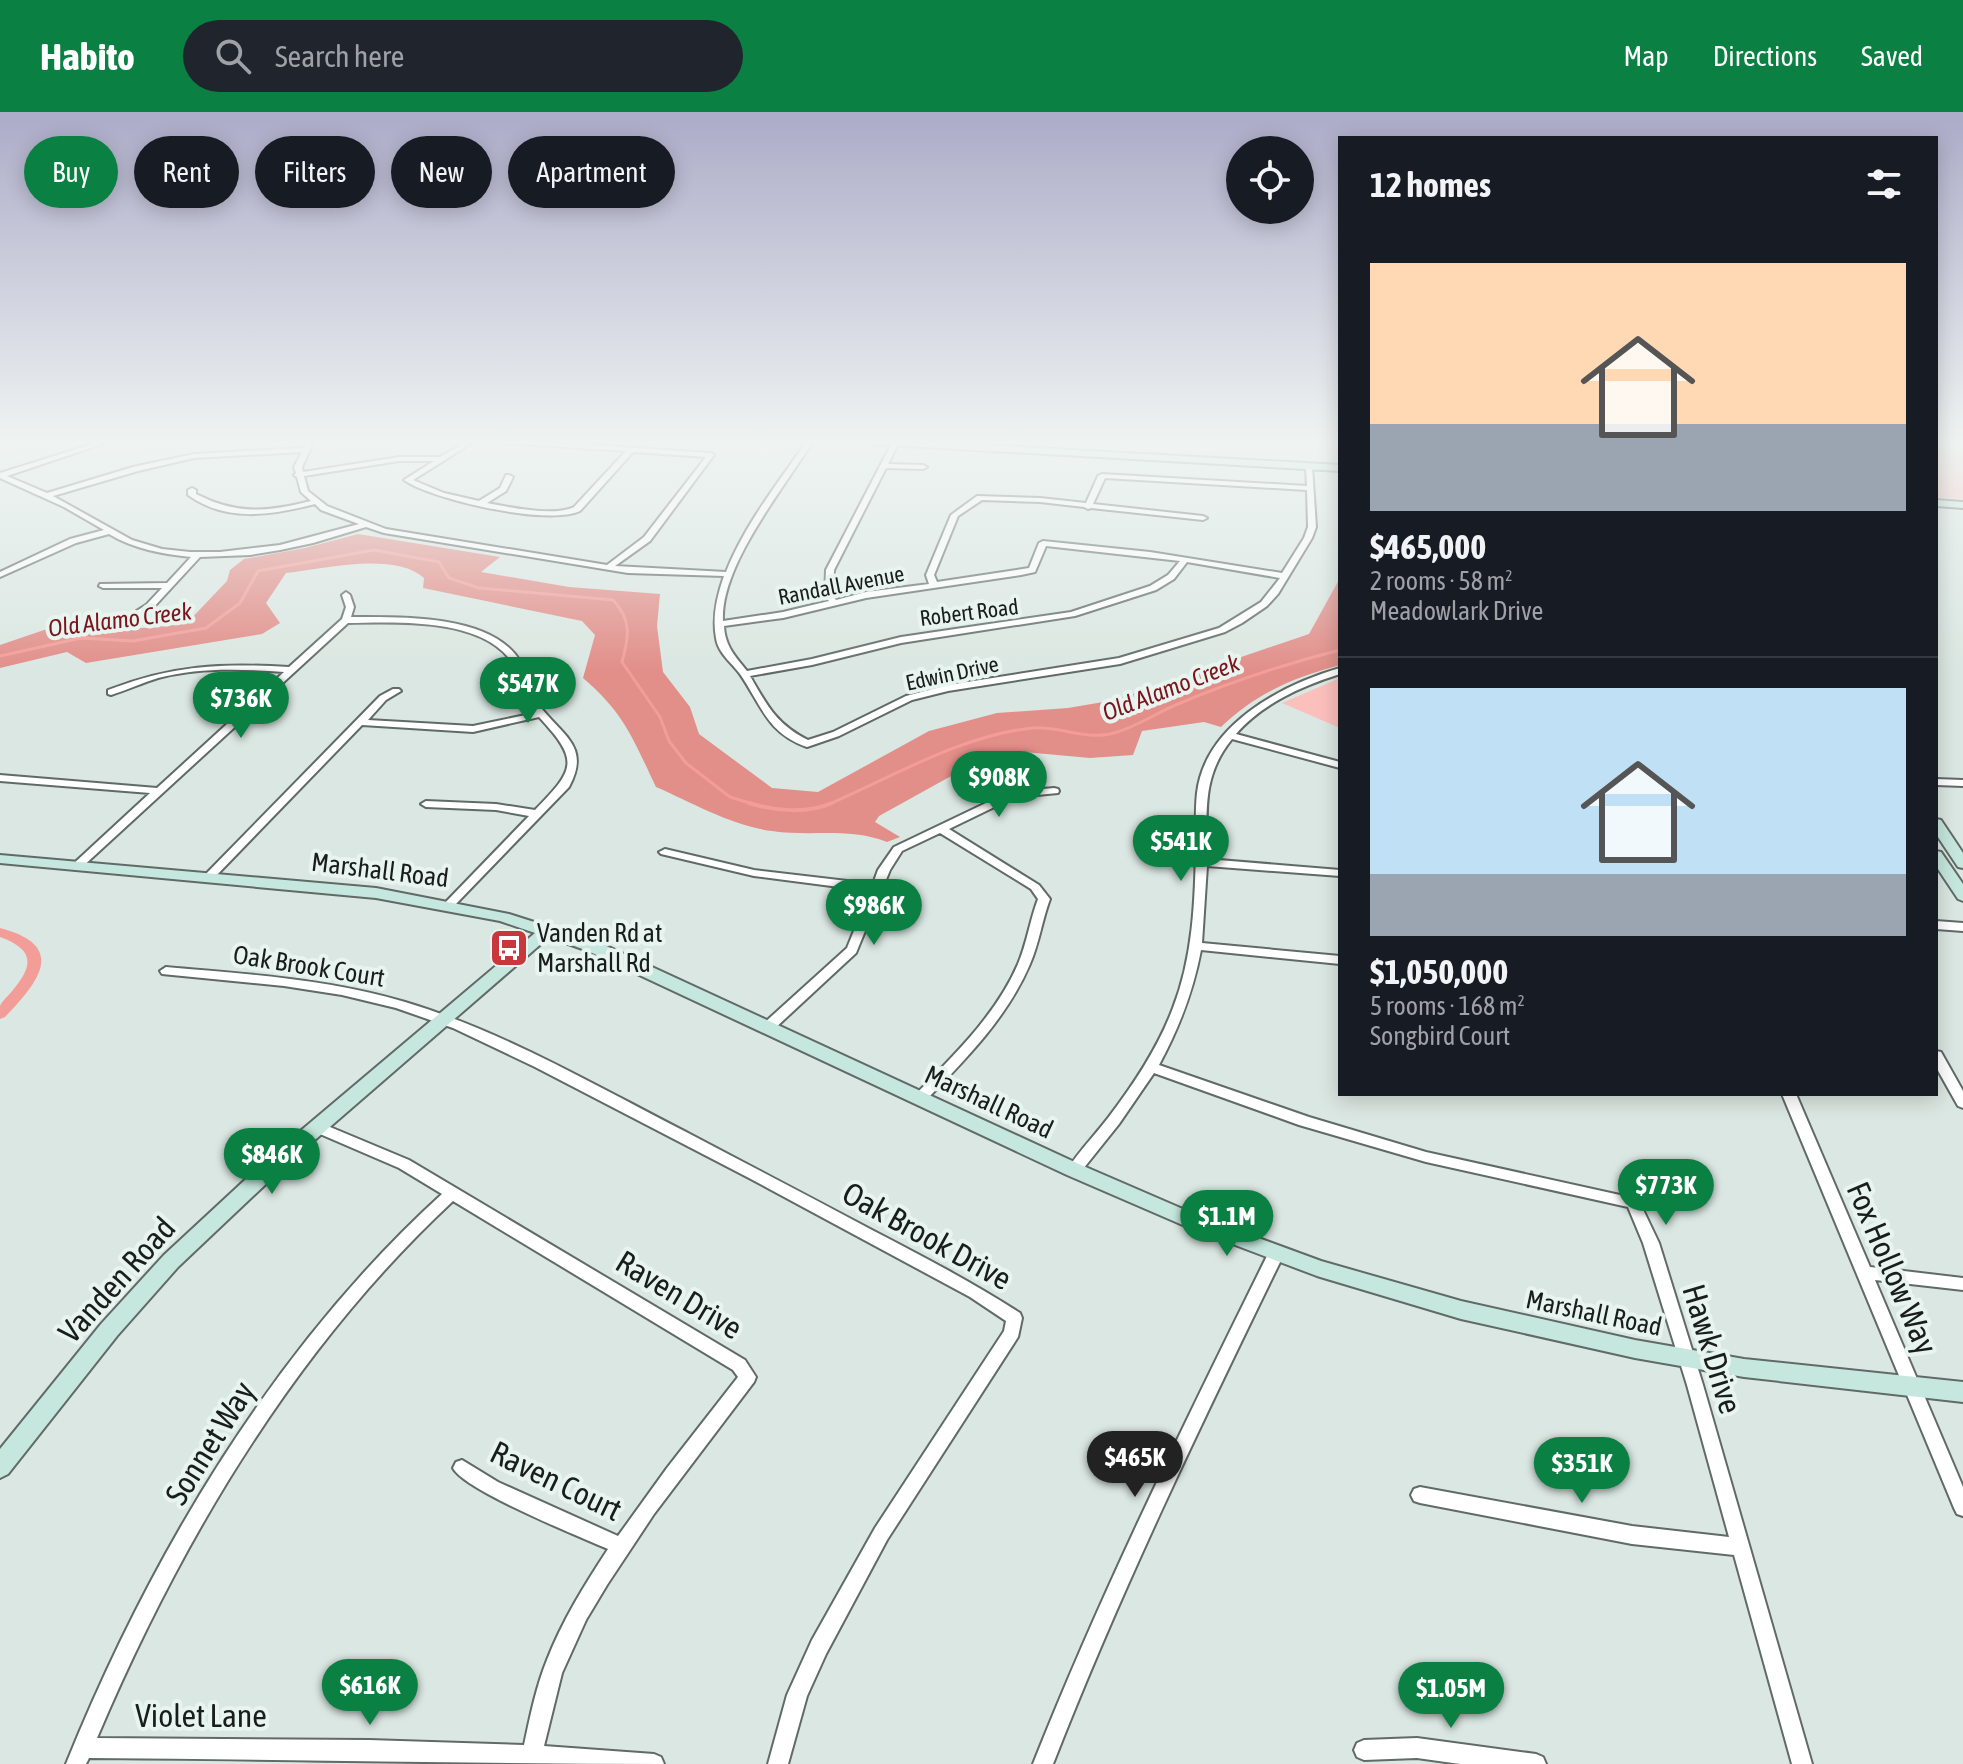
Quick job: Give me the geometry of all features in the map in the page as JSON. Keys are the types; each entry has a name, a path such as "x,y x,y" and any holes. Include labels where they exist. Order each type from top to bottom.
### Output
{"street":[{"path":"86,518 147,548 199,553 283,547 363,525"},
{"path":"349,518 363,525 409,536 608,568 726,574"},
{"path":"608,568 647,539 663,518"},
{"path":"718,624 726,574 761,518"},
{"path":"833,601 829,597 830,570 856,518"},
{"path":"934,586 930,575 953,518"},
{"name":"Edwin Drive","path":"718,624 720,640 727,654 745,674 767,717 779,729 807,744 836,734 909,698 948,688 1120,661 1222,630 1264,604 1285,576 1312,527 1312,518"},
{"path":"0,575 73,541 110,531"},
{"name":"Randall Avenue","path":"718,624 783,615 833,601 1007,577 1032,570 1037,550 1043,543 1285,576"},
{"path":"135,616 149,607 199,553"},
{"name":"Robert Road","path":"745,674 812,662 901,640 1072,614 1153,588 1171,577 1185,560"},
{"path":"103,586 168,585"},
{"path":"77,866 346,620 350,607 346,595"},
{"path":"346,620 427,623 484,636 511,654 529,701 570,744 574,758 572,772 565,785 449,905"},
{"path":"111,692 155,675 202,666 292,670"},
{"path":"1074,1170 1118,1117 1151,1067 1184,994 1196,946 1202,791 1206,773 1246,716 1299,684 1338,672"},
{"path":"208,878 383,698 396,691"},
{"path":"360,722 473,729 541,714"},
{"path":"1230,735 1338,764"},
{"path":"0,778 160,791"},
{"path":"1938,782 1963,783"},
{"path":"768,1027 852,950 876,888 890,858 898,849 1013,794 1054,791"},
{"path":"426,804 496,807 539,814"},
{"path":"1938,826 1963,864"},
{"path":"920,1098 974,1039 1010,993 1028,955 1044,899 1035,887 941,829"},
{"path":"665,852 754,873 876,888"},
{"path":"1938,858 1963,896"},
{"name":"Marshall Road","path":"0,859 376,893 449,905 548,930 605,952 1074,1170 1276,1254 1461,1310 1686,1359 1963,1392"},
{"path":"1200,862 1338,873"},
{"path":"1938,925 1963,927"},
{"name":"Vanden Road","path":"0,1467 99,1341 171,1261 318,1127 548,930"},
{"path":"1196,946 1338,960"},
{"name":"Oak Brook Court","path":"166,971 325,988 384,1001 443,1019"},
{"name":"Oak Brook Drive","path":"443,1019 486,1037 720,1156 963,1285 1004,1308 1014,1318 1012,1332 881,1534 819,1647 797,1695 778,1764"},
{"path":"1938,1059 1963,1103"},
{"name":"Hawk Drive","path":"1151,1067 1304,1121 1411,1153 1633,1203 1651,1243 1686,1359 1802,1764"},
{"name":"Fox Hollow Way","path":"1790,1096 1963,1508"},
{"name":"Raven Drive","path":"318,1127 404,1164 739,1365 748,1377 623,1547 561,1651 532,1754"},
{"name":"Sonnet Way","path":"79,1756 165,1576 216,1485 299,1358 364,1278 405,1235 452,1193"},
{"path":"1043,1764 1077,1676 1222,1361 1276,1254"},
{"path":"1864,1273 1963,1284"},
{"name":"Raven Court","path":"462,1468 492,1488 623,1547"},
{"path":"1420,1495 1632,1535 1739,1547"},
{"name":"Violet Lane","path":"79,1756 308,1748 532,1754 654,1764"},
{"path":"1364,1750 1417,1748 1536,1764"}],"shaded area":[{"path":"358,534 500,557 481,572 569,587 660,594 657,626 663,672 690,707 699,734 772,788 818,792 929,731 997,713 1068,708 1115,700 1309,634 1338,582 1338,666 1276,688 1221,727 1204,722 1142,731 1133,755 1090,758 1014,751 992,757 879,816 875,822 900,837 887,842 858,835 787,833 757,828 727,819 656,787 618,716 583,678 595,635 582,621 423,588 424,578 395,565 358,564 286,573 266,603 280,623 262,634 86,663 67,652 0,668 0,645 47,629 104,623 142,628 186,624 227,581 230,570 244,559"},
{"path":"1338,679 1338,727 1282,703"}],"waterway":[{"name":"Old Alamo Creek","path":"0,656 81,638 133,641 206,628 240,603 258,571 374,550 439,562 449,578 479,588 613,600 626,622 622,662 660,717 669,741 686,763 730,797 752,804"},
{"name":"Old Alamo Creek","path":"830,804 928,759 981,739 1033,728 1106,735 1218,688 1338,651"},
{"name":"Old Alamo Creek","path":"752,804 791,810 830,804"},
{"name":"Old Alamo Creek","path":"752,804 756,805"},
{"path":"0,932 19,939 30,947 35,957 29,979 0,1014"}],"place":[{"name":"Vanden Rd at Marshall Rd","path":"509,948"}]}
